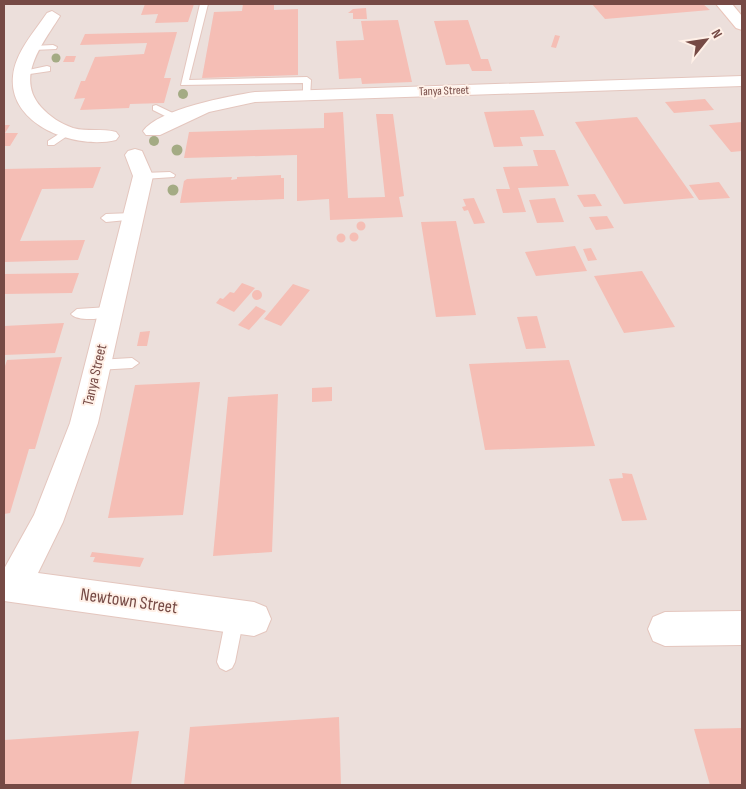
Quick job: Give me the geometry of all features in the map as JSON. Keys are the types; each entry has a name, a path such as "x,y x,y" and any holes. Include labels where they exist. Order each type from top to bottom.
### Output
{"street":[{"path":"724,4 742,25"},
{"path":"52,16 23,66 21,85 29,107 46,122 68,132 124,148 144,153 156,144 157,134 153,131 124,148"},
{"name":"Tanya Street","path":"153,131 176,118 214,103 255,97 742,81"},
{"name":"Tanya Street","path":"9,585 47,522 80,432 133,217 124,148"},
{"name":"Newtown Street","path":"9,585 245,618"},
{"path":"665,629 742,628"}],"lane":[{"path":"204,4 184,83 307,80 307,96"},
{"path":"33,48 53,47"},
{"path":"23,72 47,69"},
{"path":"156,108 176,118"},
{"path":"51,143 68,132"},
{"path":"124,148 170,175"},
{"path":"106,218 133,217"},
{"path":"77,314 109,312"},
{"path":"97,365 132,364"},
{"path":"226,662 245,618"}],"shaded area":[{"path":"4,4 742,4 742,785 4,785"}],"building":[{"path":"145,4 194,4 188,22 155,23 158,14 141,15"},
{"path":"243,4 274,4 274,10 298,9 298,75 202,78 214,12 242,11"},
{"path":"592,4 703,4 710,10 605,19"},
{"path":"366,8 367,19 353,19 353,13 348,13 353,9"},
{"path":"398,20 412,82 362,84 361,78 339,79 336,41 364,40 361,21"},
{"path":"468,20 481,59 488,59 492,71 472,71 469,64 446,65 434,21"},
{"path":"177,32 164,78 171,78 164,103 130,104 129,108 80,110 85,98 74,99 81,81 85,81 95,57 144,54 147,43 80,45 85,34"},
{"path":"555,35 560,36 556,48 551,47"},
{"path":"66,56 76,56 74,62 63,62"},
{"path":"705,99 714,110 674,113 665,102"},
{"path":"534,110 544,136 520,137 523,146 494,147 484,112"},
{"path":"343,112 348,198 385,197 376,114 393,114 404,196 399,197 403,217 330,220 329,199 297,201 297,155 184,158 189,132 324,128 324,113"},
{"path":"637,117 694,198 624,204 575,122"},
{"path":"742,122 742,151 731,152 709,125"},
{"path":"4,125 10,125 5,133 18,133 10,146 4,146"},
{"path":"533,150 555,150 569,186 518,188 526,212 503,213 496,189 510,189 503,167 538,166"},
{"path":"101,167 93,188 42,189 20,241 85,240 78,260 4,262 4,169"},
{"path":"281,175 281,178 284,178 284,199 180,203 184,181 187,179 232,177 231,180 237,179 237,177"},
{"path":"719,182 730,198 699,200 689,185"},
{"path":"595,194 602,206 584,207 577,195"},
{"path":"474,198 485,223 474,224 468,210 464,211 462,207 466,206 463,199"},
{"path":"555,198 564,222 537,223 529,200"},
{"path":"607,216 614,228 596,230 589,217"},
{"path":"361,221 366,226 361,231 356,226"},
{"path":"456,221 476,315 436,317 421,222"},
{"path":"354,232 359,237 354,242 349,237"},
{"path":"341,233 346,238 341,243 336,238"},
{"path":"575,246 587,271 536,276 525,252"},
{"path":"591,248 597,260 588,261 583,249"},
{"path":"642,271 675,327 624,333 594,276"},
{"path":"79,273 72,293 4,294 4,274"},
{"path":"242,283 255,288 234,312 216,303 230,292 234,293"},
{"path":"293,284 310,290 281,326 264,319"},
{"path":"255,290 259,290 262,295 261,299 255,300 252,297 252,293"},
{"path":"256,306 266,311 249,330 238,325"},
{"path":"537,316 546,348 526,349 517,317"},
{"path":"64,323 55,353 4,355 4,326"},
{"path":"150,331 147,346 137,346 140,332"},
{"path":"62,357 35,449 29,449 10,513 4,514 4,369 7,360"},
{"path":"569,360 595,446 485,450 469,364"},
{"path":"200,382 183,515 108,518 135,385"},
{"path":"332,387 332,401 312,402 312,388"},
{"path":"278,394 272,552 213,556 228,397"},
{"path":"622,473 632,474 647,520 622,521 609,479 623,478"},
{"path":"92,552 144,558 140,567 93,562 95,557 90,557"},
{"path":"339,717 341,785 184,785 190,727"},
{"path":"742,728 742,785 710,785 694,729"},
{"path":"139,731 131,785 4,785 4,740"}]}
